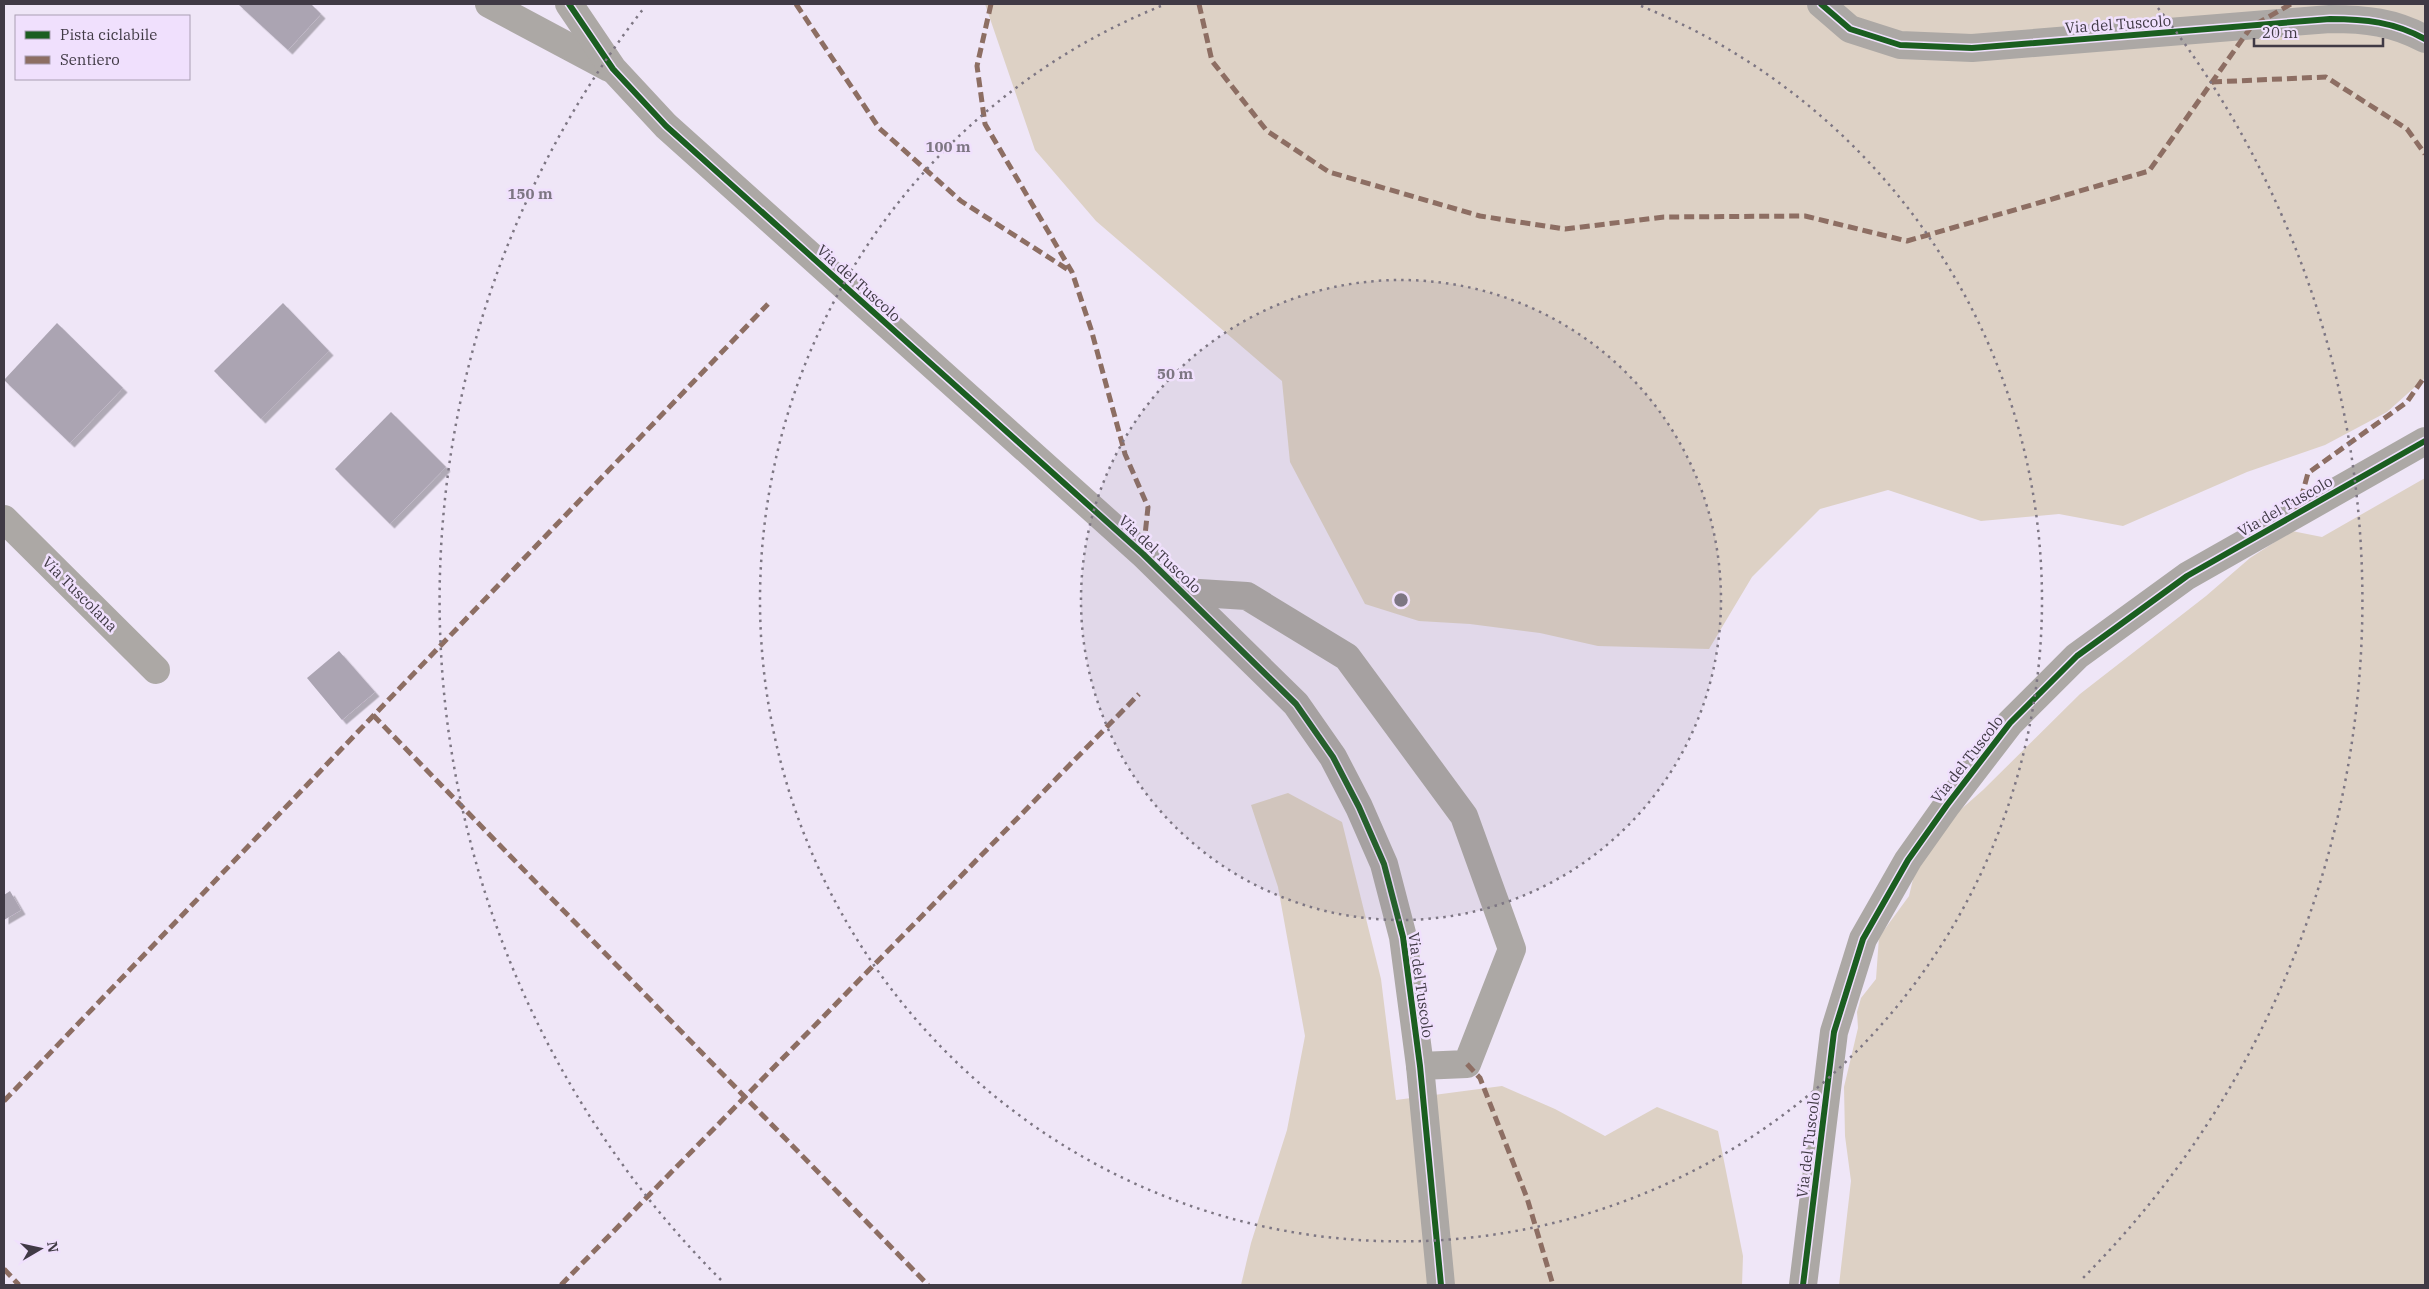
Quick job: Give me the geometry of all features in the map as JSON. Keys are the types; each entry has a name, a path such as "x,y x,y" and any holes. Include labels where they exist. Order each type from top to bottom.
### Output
{"street":[{"path":"489,4 612,70"},
{"name":"Via del Tuscolo","path":"568,4 612,70 666,126 1143,554 1296,704 1333,757 1359,807 1384,864 1403,937 1420,1066 1440,1285"},
{"name":"Via del Tuscolo","path":"1821,4 1850,29 1900,45 1972,48 2330,19 2369,19 2411,31 2425,38"},
{"name":"Via del Tuscolo","path":"1803,1285 1834,1032 1863,939 1908,860 1947,805 2010,723 2077,656 2187,576 2425,441"},
{"name":"Via Tuscolana","path":"4,519 156,670"},
{"path":"1183,592 1247,596 1347,657 1464,816 1512,949 1467,1064 1420,1066"}],"shaded area":[{"path":"985,4 2425,4 2425,378 2387,412 2325,445 2247,472 2123,526 2059,514 1981,521 1888,490 1820,509 1752,577 1709,649 1598,646 1540,633 1470,624 1419,621 1365,604 1290,462 1282,381 1096,221 1035,150"},
{"path":"2425,478 2425,1285 1839,1285 1851,1181 1845,1136 1844,1087 1858,1028 1857,1012 1861,998 1876,979 1879,937 1909,896 1914,875 1950,819 1983,790 2080,694 2206,596 2250,558 2292,531 2322,537"},
{"path":"1288,793 1342,822 1381,979 1396,1100 1502,1086 1555,1109 1605,1136 1657,1107 1718,1131 1743,1256 1742,1285 1241,1285 1251,1243 1287,1130 1305,1036 1278,887 1251,805"}],"building":[{"path":"238,4 311,4 321,14 288,50"},
{"path":"283,303 329,351 261,419 214,371"},
{"path":"57,323 123,388 70,443 4,380"},
{"path":"391,412 446,467 390,524 335,469"},
{"path":"339,651 375,692 342,720 307,678"},
{"path":"10,891 21,910 4,920 4,895"}],"marked path":[{"path":"796,4 879,128 961,201 1070,271"},
{"path":"991,4 977,66 985,124 1072,272 1091,329 1125,454 1148,507 1143,554"},
{"path":"1199,4 1212,61 1267,131 1329,172 1480,216 1565,229 1664,217 1805,216 1907,241 2149,171 2251,27 2291,4"},
{"path":"2212,82 2326,77 2407,129 2425,154"},
{"path":"4,1101 768,304"},
{"path":"2297,513 2308,473 2407,402 2425,376"},
{"path":"561,1285 1139,694"},
{"path":"373,715 928,1285"},
{"path":"1467,1064 1480,1078 1527,1198 1553,1285"},
{"path":"4,1269 19,1285"}],"cycle path":[{"path":"569,4 613,69 666,126 1143,554 1296,704 1333,757 1359,807 1384,864 1403,937 1420,1066 1441,1285"},
{"path":"1821,4 1850,29 1900,45 1972,48 2330,19 2391,25 2425,39"},
{"path":"1803,1285 1834,1032 1863,939 1908,860 1947,805 2010,723 2077,656 2187,576 2425,441"}]}
